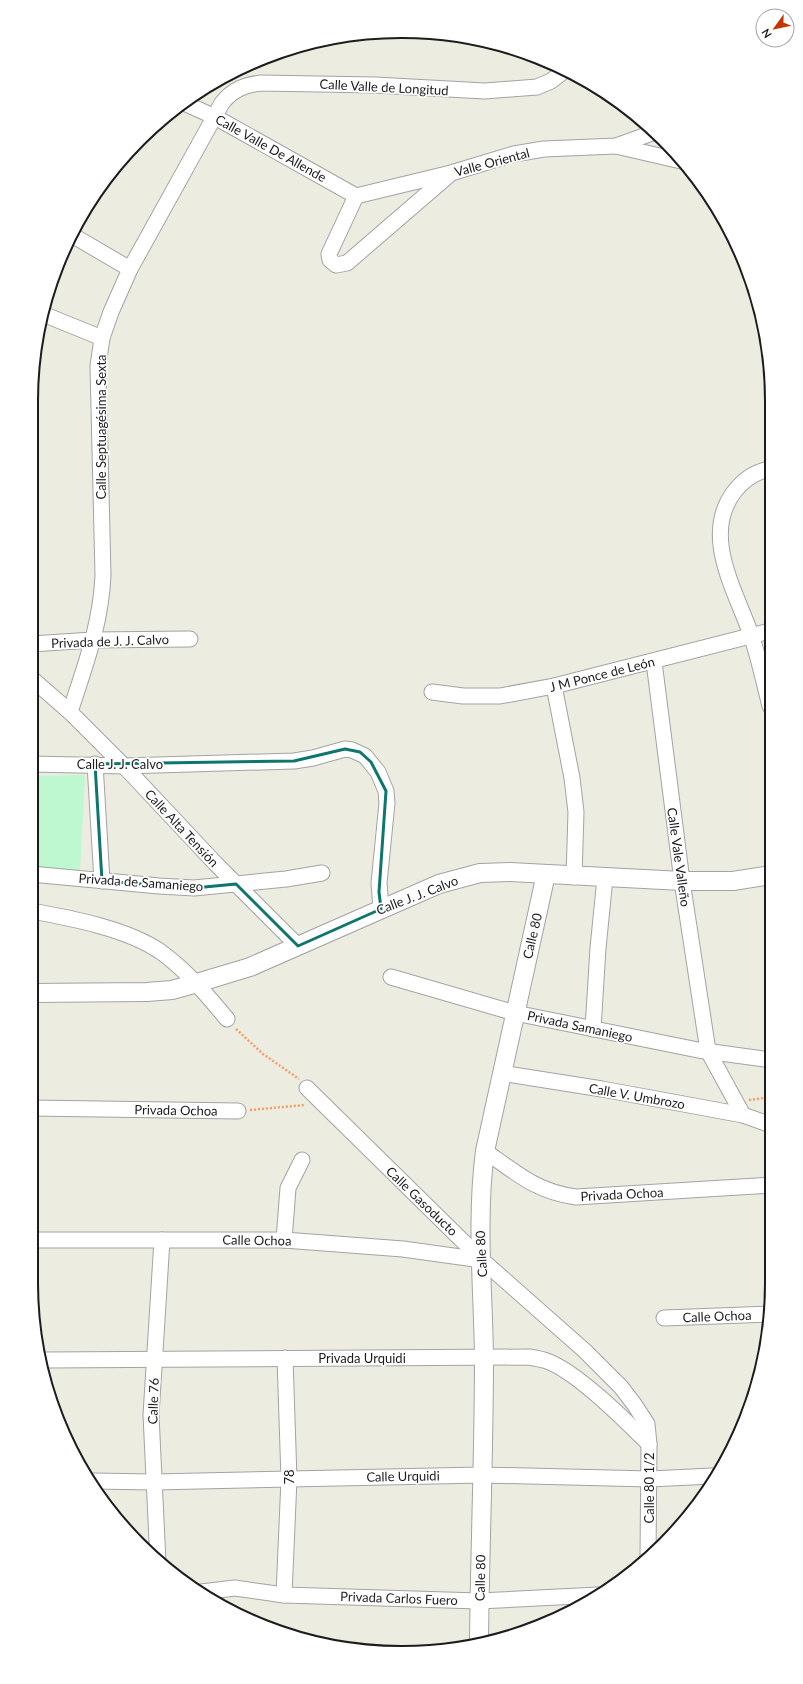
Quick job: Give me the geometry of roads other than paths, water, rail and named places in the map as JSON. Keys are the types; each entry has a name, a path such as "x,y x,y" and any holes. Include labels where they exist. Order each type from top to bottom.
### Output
{"street":[{"name":"Calle Valle de Longitud","path":"215,117 228,95 236,89 253,84 300,83 375,85 485,91 537,87 552,81 560,74"},
{"name":"Calle Valle De Allende","path":"190,106 215,117 356,196"},
{"name":"Calle Septuagésima Sexta","path":"70,712 93,640 102,599 103,575 98,366 102,338 110,312 130,269 162,209 215,117"},
{"name":"Valle Oriental","path":"356,196 530,151 616,146 648,134"},
{"path":"616,146 672,159"},
{"path":"356,196 329,254 330,260 336,265 347,263 451,172"},
{"path":"77,238 130,269"},
{"path":"48,316 102,338"},
{"path":"765,471 749,477 739,486 727,503 722,522 722,555 727,574 752,636 765,687"},
{"name":"J M Ponce de León","path":"432,692 463,696 500,696 554,686 654,662 765,632"},
{"name":"Privada de J. J. Calvo","path":"38,644 93,640 190,639"},
{"name":"Calle Vale Valleño","path":"654,662 682,881 708,1051 740,1109"},
{"name":"Calle Alta Tensión","path":"38,684 70,712 124,766 236,884 298,946"},
{"path":"554,686 572,778 576,812 574,877"},
{"name":"Calle J. J. Calvo","path":"38,764 95,764 124,766 294,761 313,758 345,749 360,752 371,762 383,781 387,803 379,883 381,909"},
{"path":"95,764 102,881"},
{"name":"Calle J. J. Calvo","path":"38,993 147,992 172,990 250,967 439,884 480,873 510,872 574,877 682,881 733,881 765,876"},
{"name":"Privada de Samaniego","path":"38,875 194,888 322,873"},
{"name":"Calle 80","path":"479,1638 484,1357 482,1260 479,1206 485,1151 546,874"},
{"path":"593,1029 598,948 605,878"},
{"path":"38,913 115,931 133,937 161,953 197,983 228,1019"},
{"name":"Privada Samaniego","path":"391,977 515,1013 708,1051 765,1059"},
{"name":"Calle V. Umbrozo","path":"501,1073 740,1109 765,1122"},
{"name":"Calle Gasoducto","path":"307,1088 321,1104 418,1196 482,1260 564,1331 621,1387 647,1424 649,1444"},
{"name":"Privada Ochoa","path":"38,1108 238,1111"},
{"name":"Privada Ochoa","path":"485,1151 541,1189 558,1195 576,1197 765,1185"},
{"path":"284,1240 288,1188 302,1160"},
{"name":"Calle Ochoa","path":"38,1240 284,1240 403,1248 482,1260"},
{"name":"Calle 76","path":"158,1552 151,1416 162,1240"},
{"name":"Calle Ochoa","path":"664,1318 763,1314"},
{"name":"Privada Urquidi","path":"46,1360 529,1357 547,1361 575,1378 649,1444"},
{"name":"78","path":"284,1595 289,1479 285,1358"},
{"name":"Calle 80 1/2","path":"648,1550 650,1479 649,1444"},
{"name":"Calle Urquidi","path":"97,1481 154,1482 482,1475 650,1479 694,1475 709,1476"},
{"path":"694,1475 704,1484"},
{"name":"Privada Carlos Fuero","path":"210,1591 235,1588 284,1595 479,1600 585,1596"}]}
